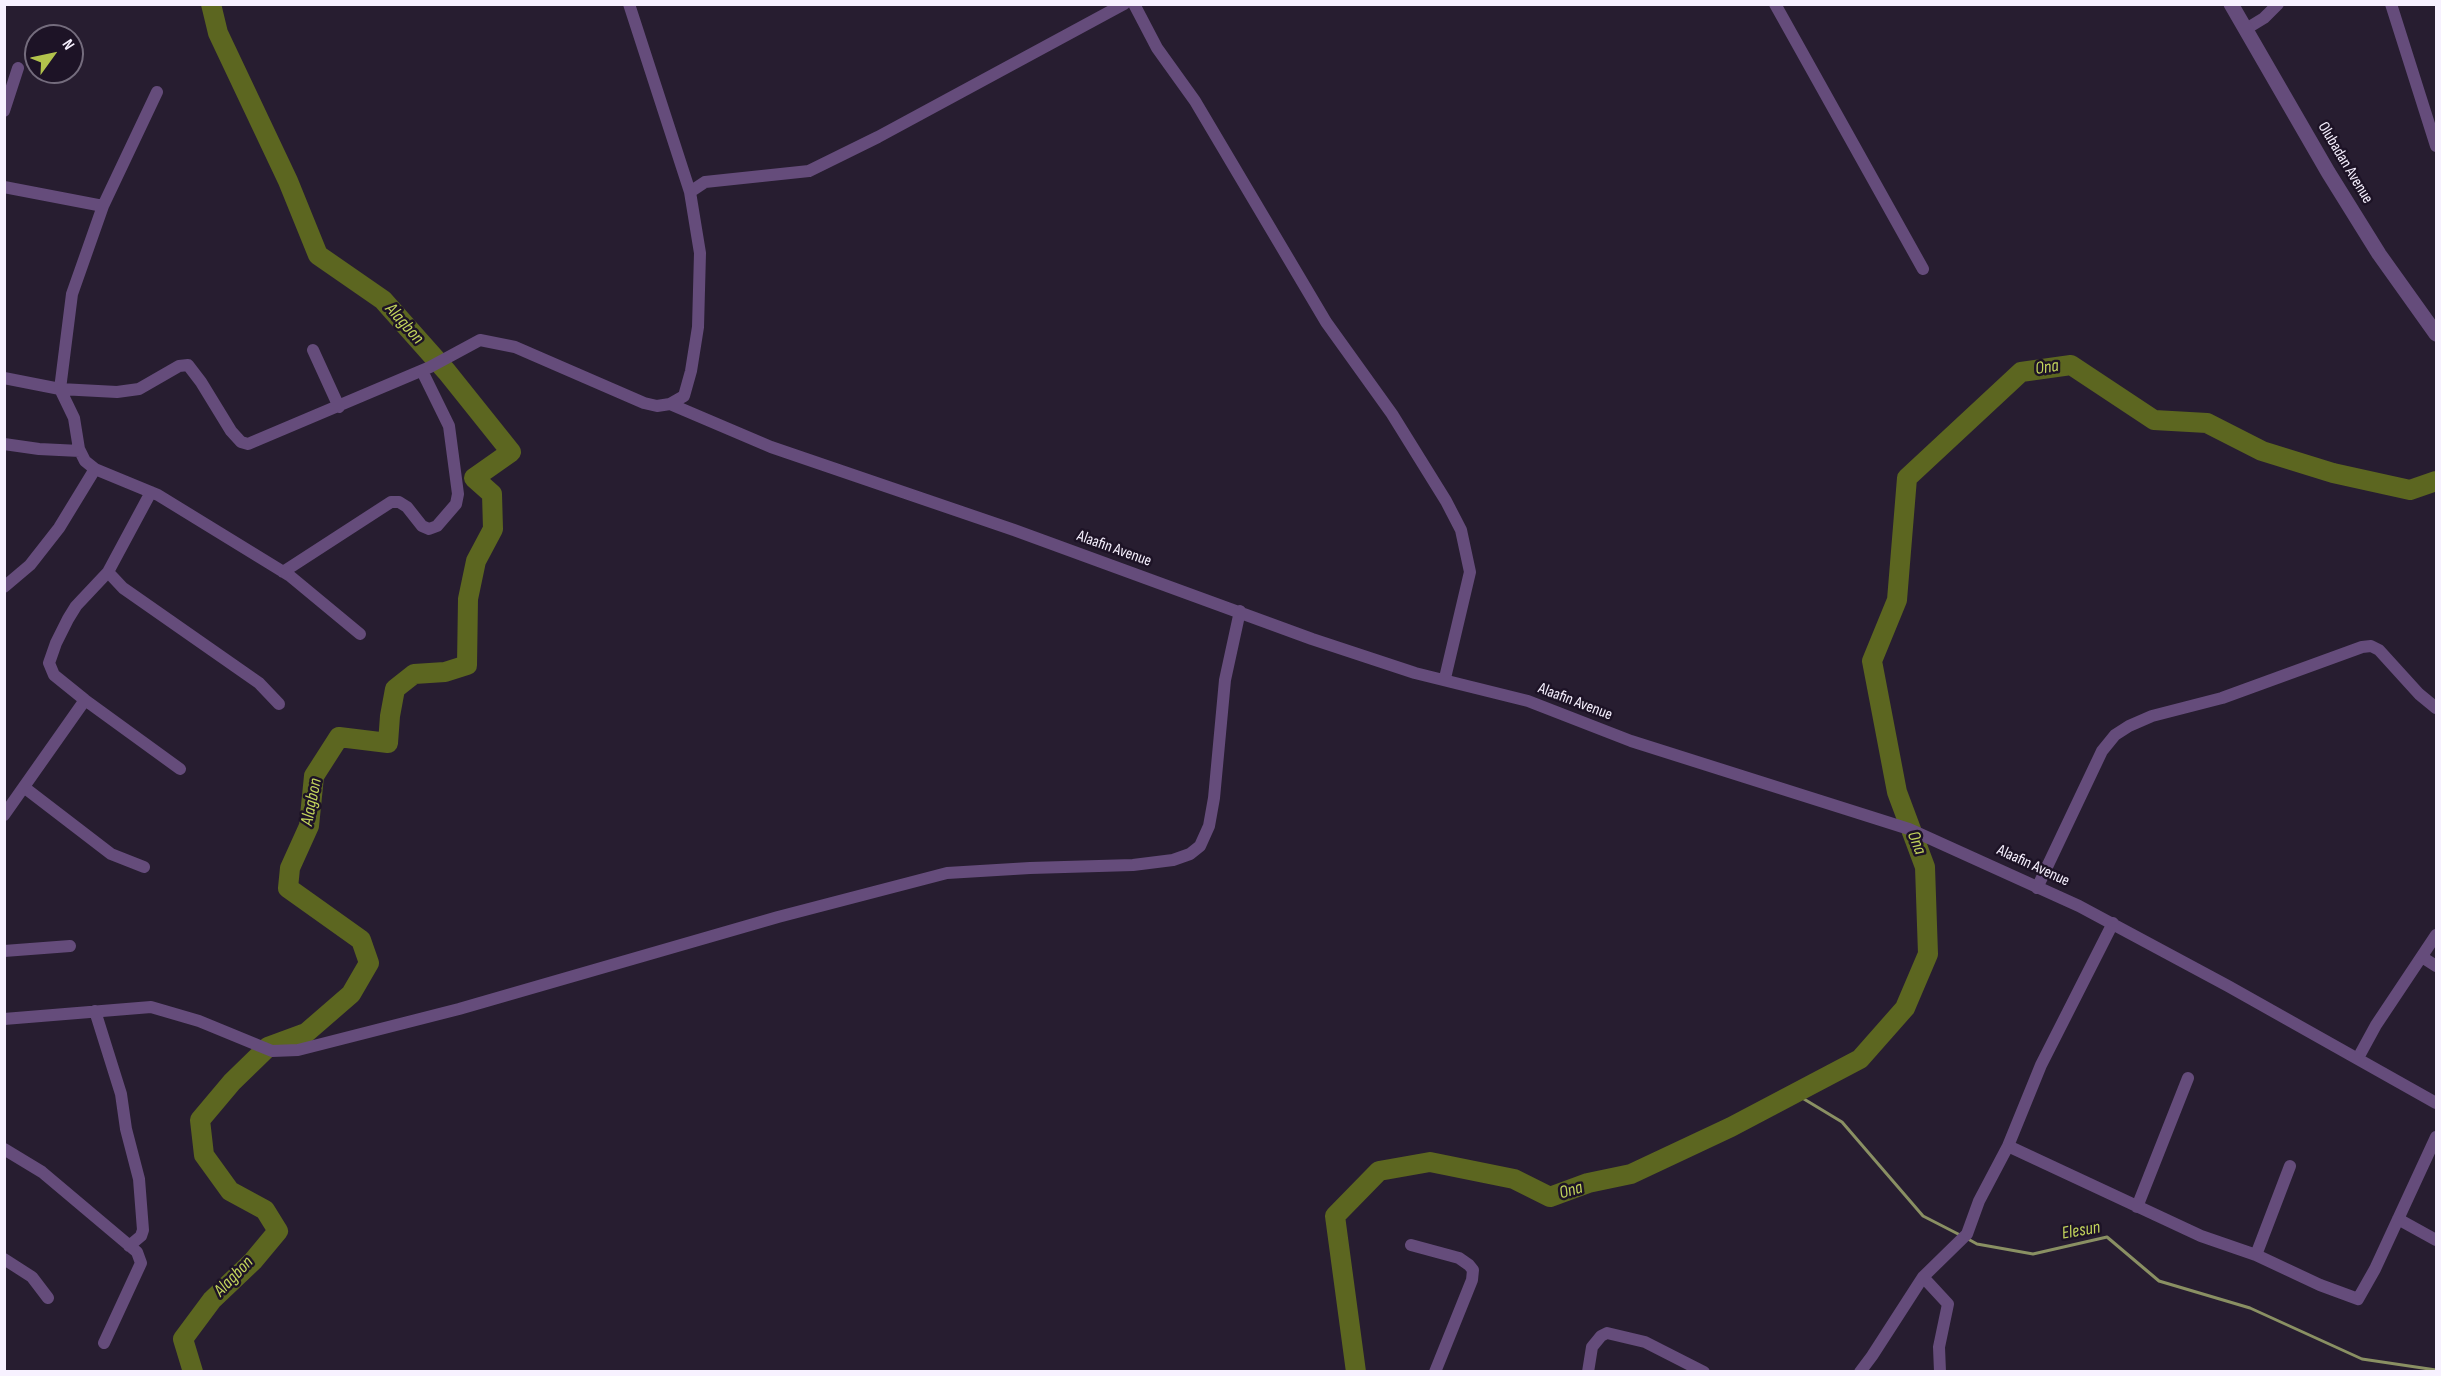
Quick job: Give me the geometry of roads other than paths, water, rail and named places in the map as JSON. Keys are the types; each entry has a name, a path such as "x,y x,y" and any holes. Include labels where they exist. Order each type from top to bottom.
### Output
{"street":[{"path":"629,4 690,192 700,253 698,327 691,371 684,396 670,404"},
{"path":"690,192 705,182 809,171 878,137 1124,4"},
{"path":"1134,4 1157,48 1195,101 1326,322 1392,414 1446,501 1461,530 1470,572 1445,678"},
{"path":"1775,4 1923,269"},
{"name":"Olubadan Avenue","path":"2231,4 2328,172 2379,254 2436,333"},
{"path":"2246,29 2264,18 2278,4"},
{"path":"2391,4 2436,146"},
{"path":"4,111 18,68"},
{"path":"158,93 103,206 72,294 60,389 74,418 80,451 85,461 95,469 151,492 283,572 360,634"},
{"path":"4,187 103,206"},
{"name":"Alaafin Avenue","path":"60,389 117,392 139,389 179,366 188,365 231,431 244,444 426,369 480,340 515,347 644,403 657,406 670,404 771,447 1240,611 1312,639 1415,673 1445,678 1528,701 1631,741 1909,829 1952,846 2113,923 2436,1103"},
{"path":"313,350 339,406"},
{"path":"283,572 391,502 399,502 407,507 422,526 429,529 437,526 456,504 458,494 449,426 426,369"},
{"path":"4,378 60,389"},
{"path":"4,444 80,451"},
{"path":"4,587 30,565 59,528 95,469"},
{"path":"151,492 108,572 76,606 56,643 50,663 54,675 180,769"},
{"path":"108,572 123,588 259,683 279,705"},
{"path":"8,1016 151,1007 199,1021 272,1051 298,1050 459,1009 778,917 947,873 1133,865 1173,860 1190,854 1200,846 1213,807 1225,680 1240,611"},
{"path":"2037,888 2102,751 2115,735 2129,726 2152,716 2222,698 2362,647 2371,646 2379,650 2412,687 2436,708"},
{"path":"4,815 85,700"},
{"path":"25,788 111,854 144,867"},
{"path":"1860,1371 1923,1277 1967,1234 1979,1201 2008,1146 2041,1065 2113,923"},
{"path":"2358,1058 2376,1025 2436,935"},
{"path":"4,951 70,946"},
{"path":"2422,957 2436,966"},
{"path":"95,1011 121,1094 126,1129 139,1179 143,1230 141,1236 129,1246"},
{"path":"2137,1207 2188,1078"},
{"path":"2008,1146 2201,1236 2256,1255 2320,1285 2358,1299 2375,1269 2436,1137"},
{"path":"4,1149 42,1173 137,1252 141,1263 105,1343"},
{"path":"2256,1255 2290,1166"},
{"path":"2397,1219 2436,1240"},
{"path":"1411,1245 1459,1258 1473,1270 1473,1280 1435,1371"},
{"path":"4,1259 32,1277 48,1298"},
{"path":"1923,1277 1948,1304 1940,1341 1940,1371"},
{"path":"1588,1371 1592,1347 1601,1336 1607,1333 1645,1342 1704,1371"}],"waterway":[{"name":"Alagbon","path":"193,1372 183,1339 212,1300 253,1261 278,1231 265,1210 230,1191 204,1155 200,1120 232,1082 268,1047 306,1033 351,994 369,963 361,940 288,888 290,868 309,826 314,776 339,737 388,743 395,689 414,674 445,672 467,665 468,599 476,561 493,529 492,494 474,478 511,452 447,372 383,300 318,255 288,181 218,33 211,4"},
{"name":"Ona","path":"1356,1372 1335,1216 1379,1171 1430,1162 1514,1179 1550,1197 1588,1183 1631,1174 1731,1127 1860,1059 1905,1008 1928,954 1925,867 1897,792 1872,661 1897,600 1907,478 2021,372 2071,365 2154,420 2207,423 2262,451 2333,473 2410,490 2436,481"},
{"name":"Elesun","path":"1794,1093 1842,1122 1923,1216 1962,1236"},
{"name":"Elesun","path":"1968,1239 1977,1244 2033,1254 2107,1237 2159,1281 2250,1308 2362,1359 2436,1370"}]}
